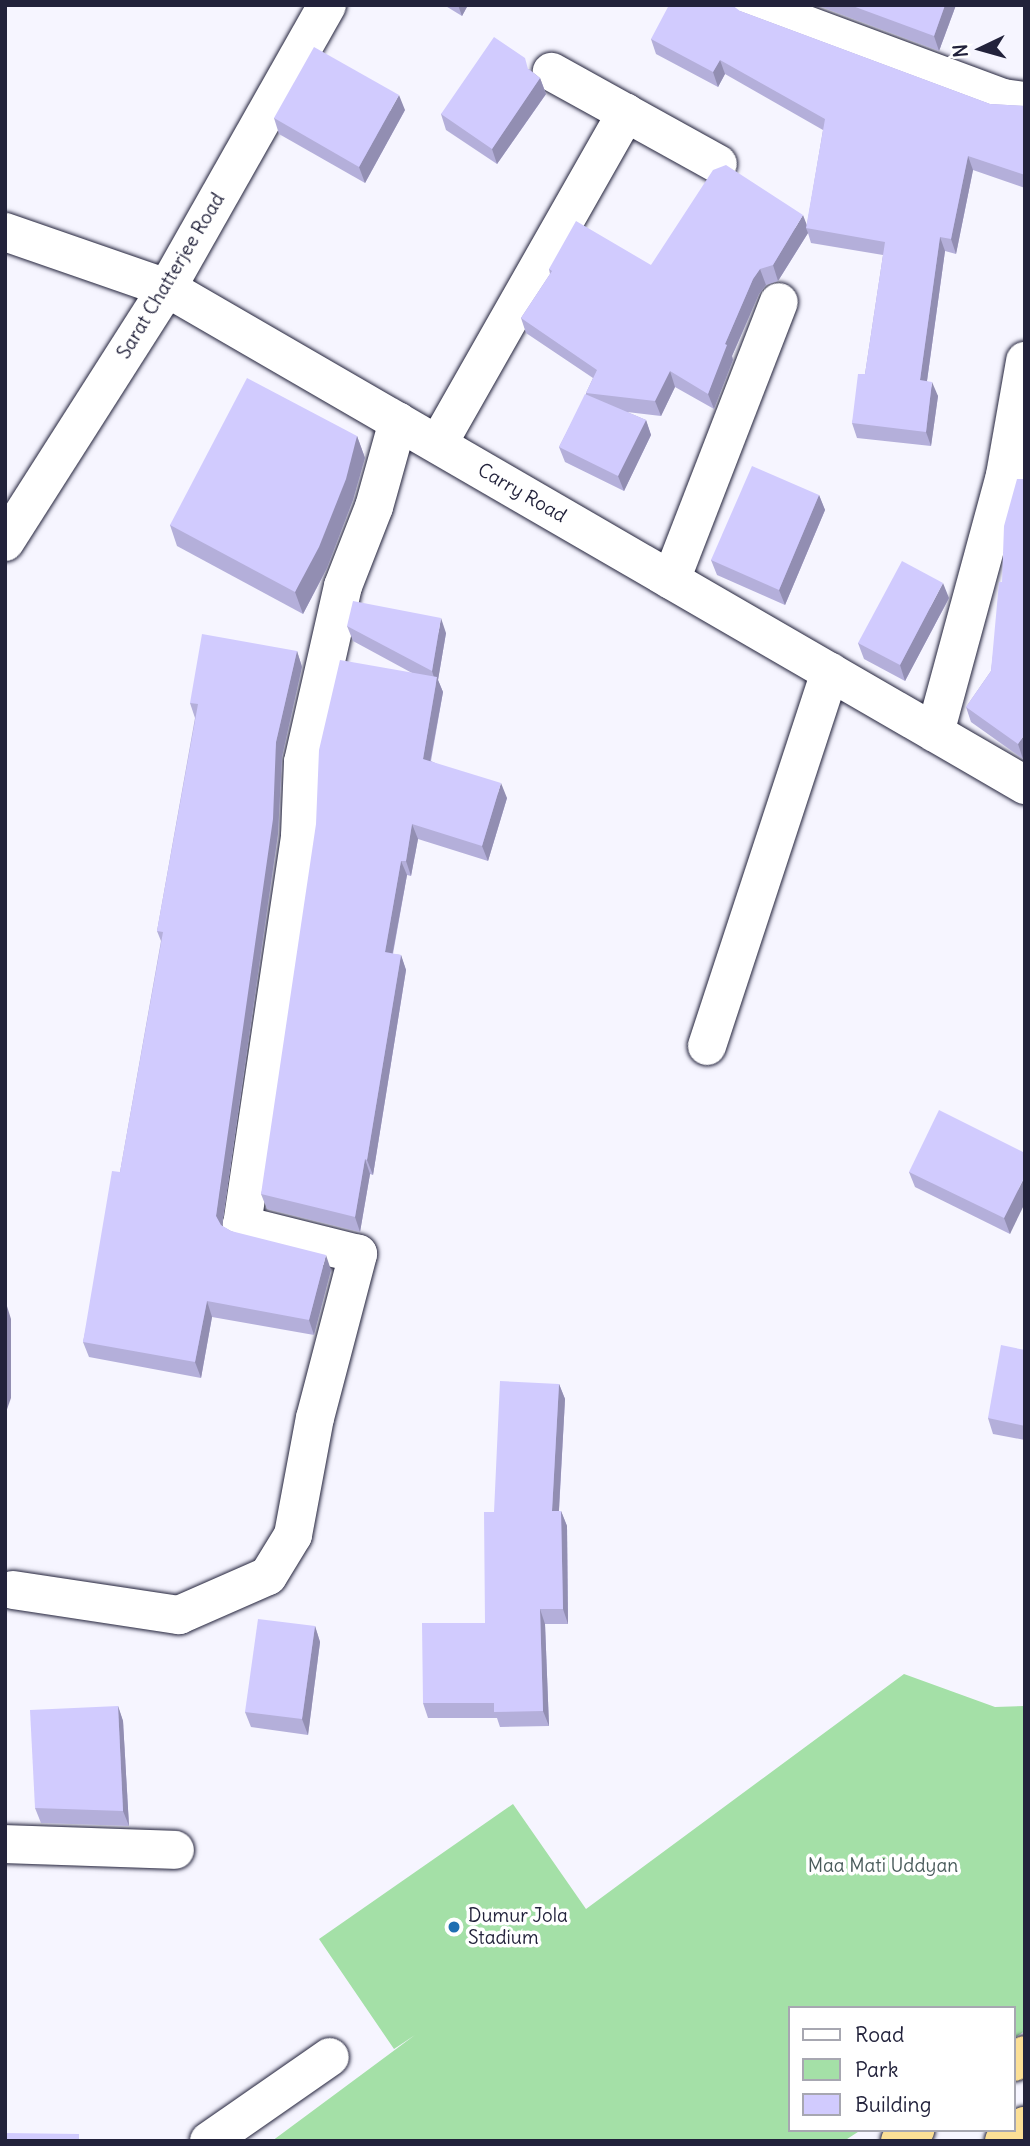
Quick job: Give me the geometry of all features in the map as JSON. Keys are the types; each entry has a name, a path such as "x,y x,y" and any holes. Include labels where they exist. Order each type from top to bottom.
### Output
{"highway":[{"path":"1004,2141 1025,2126"}],"street":[{"name":"Sarat Chatterjee Road","path":"5,541 167,288 327,5"},
{"path":"753,5 1003,98 1025,101"},
{"path":"552,72 718,164"},
{"path":"438,444 626,113"},
{"name":"Carry Road","path":"5,232 167,288 1025,785"},
{"path":"671,580 779,302"},
{"path":"935,733 1006,475 1025,361"},
{"path":"13,1590 179,1615 268,1576 293,1535 316,1418 358,1254 242,1225 300,836 303,762 343,586 374,507 398,421"},
{"path":"707,1046 830,671"},
{"path":"5,1844 175,1850"},
{"path":"209,2141 330,2057"}],"green space":[{"name":"Maa Mati Uddyan","path":"904,1674 995,1707 1025,1706 1025,2031 1016,2037 1016,2006 788,2006 788,2132 858,2132 844,2141 272,2141 415,2035 394,2049 319,1939 513,1804 586,1909"}],"building":[{"path":"669,5 732,5 740,11 990,104 1025,106 1025,175 968,156 951,239 940,237 920,380 932,382 926,432 852,423 858,374 865,374 885,242 806,228 825,119 720,60 713,72 651,39"},
{"path":"850,5 945,5 934,36"},
{"path":"494,37 525,58 528,69 540,78 492,149 441,114"},
{"path":"314,47 399,95 359,167 274,118"},
{"path":"726,165 803,215 773,265 760,269 753,279 725,344 727,345 708,394 670,371 655,401 586,393 597,370 521,318 552,271 549,269 576,221 651,265 713,170"},
{"path":"247,378 357,436 346,479 319,547 295,592 170,525"},
{"path":"585,394 646,420 618,476 559,447"},
{"path":"752,466 819,495 779,590 711,560"},
{"path":"1017,479 1025,479 1025,734 1018,744 966,707 991,671 999,582 1002,582 1004,526"},
{"path":"902,561 943,583 900,665 858,643"},
{"path":"353,601 441,618 432,671 347,626"},
{"path":"202,634 297,651 276,742 273,819 216,1216 221,1225 231,1231 326,1255 309,1320 207,1301 195,1362 83,1342 112,1171 120,1172 163,932 157,931 198,704 190,703"},
{"path":"340,660 437,677 423,759 501,783 482,846 412,824 406,861 401,861 385,952 401,955 355,1217 261,1194 316,824 319,750"},
{"path":"939,1110 1025,1153 1025,1176 1004,1218 909,1172"},
{"path":"1001,1345 1025,1350 1025,1426 988,1418"},
{"path":"500,1381 559,1384 552,1511 561,1511 563,1609 540,1609 543,1711 494,1712 494,1703 423,1703 422,1623 485,1623 484,1512 494,1512"},
{"path":"258,1619 315,1626 302,1719 245,1712"},
{"path":"118,1706 123,1811 35,1808 30,1710"},
{"path":"5,2133 79,2134 79,2141 5,2141"}],"place":[{"name":"Dumur Jola Stadium","path":"454,1927"}]}
